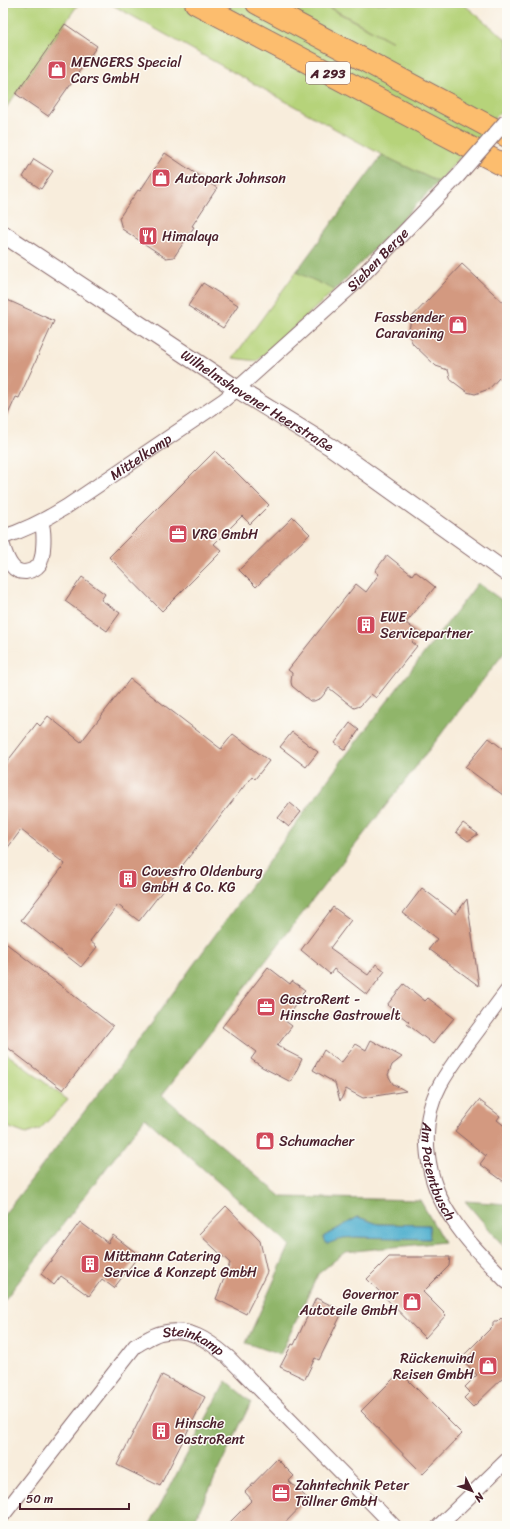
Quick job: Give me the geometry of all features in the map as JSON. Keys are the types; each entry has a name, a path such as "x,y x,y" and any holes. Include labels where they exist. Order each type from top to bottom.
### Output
{"highway":[{"name":"A 293","path":"196,3 507,167"},
{"name":"A 293","path":"257,3 507,136"}],"street":[{"name":"Sieben Berge","path":"237,389 354,284 458,176 507,120"},
{"name":"Wilhelmshavener Heerstraße","path":"3,234 237,389 331,448 507,573"},
{"name":"Mittelkamp","path":"3,537 23,531 66,507 224,400 237,389"},
{"path":"3,546 8,560 14,568 24,572 34,569 41,560 44,529 41,522"},
{"name":"Am Patentbusch","path":"507,991 450,1068 440,1086 432,1106 426,1149 436,1189 452,1218 471,1244 507,1282"},
{"name":"Steinkamp","path":"3,1515 135,1346 159,1333 177,1331 198,1335 210,1342 228,1357 394,1526"},
{"path":"439,1526 507,1460"}],"green space":[{"path":"3,3 79,3 6,108 3,106"},
{"path":"109,3 320,3 393,42 322,3 462,3 507,40 507,105 438,182 382,155"},
{"path":"382,155 438,182 335,290 296,272"},
{"path":"296,272 336,289 257,361 233,358"},
{"path":"478,583 507,604 507,649 162,1095 282,1197 420,1200 444,1242 345,1252 318,1274 280,1355 246,1343 290,1245 145,1118 3,1302 3,1216 119,1067 343,759","holes":["358,1217 378,1224 429,1225 429,1239 323,1237"]},
{"path":"3,1051 68,1100 40,1129 26,1134 10,1128 3,1123"},
{"path":"465,1201 507,1204 507,1236 501,1243"},
{"path":"226,1381 251,1402 192,1526 149,1526"}],"water":[{"path":"358,1217 378,1224 429,1225 430,1239 356,1237 343,1238 327,1244 323,1237"}],"building":[{"name":"MENGERS Special Cars GmbH","path":"65,24 97,46 48,116 16,94"},
{"path":"165,153 217,188 174,257 166,258 122,229 119,218 138,190 140,191"},
{"path":"34,159 53,171 41,189 23,177"},
{"name":"Fassbender Caravaning","path":"462,264 507,306 507,385 499,378 489,389 475,394 467,392 451,380 448,370 436,366 413,344 409,331 411,318"},
{"path":"203,283 238,305 223,328 188,306"},
{"path":"3,298 54,321 19,398 16,397 3,425"},
{"name":"VRG GmbH","path":"215,451 269,505 250,524 242,516 214,544 222,551 162,611 109,557"},
{"path":"293,517 310,534 256,587 239,570"},
{"name":"EWE Servicepartner","path":"387,555 412,575 415,571 435,587 406,623 419,633 412,642 417,646 376,698 371,694 360,706 354,708 329,688 321,698 310,701 292,686 292,673 288,670 356,584 366,592 379,574 375,571"},
{"path":"82,577 105,594 101,600 120,613 107,631 65,601"},
{"name":"Covestro Oldenburg GmbH & Co. KG","path":"130,679 221,749 233,734 269,761 255,779 252,776 139,921 118,905 90,941 97,947 81,967 21,920 65,864 21,830 3,854 3,767 37,723 40,726 48,716 81,742"},
{"path":"350,723 359,730 345,750 335,743"},
{"path":"292,732 318,752 306,767 280,747"},
{"path":"489,738 507,752 507,798 465,767"},
{"path":"290,803 301,812 289,827 278,818"},
{"path":"463,823 478,834 468,841 456,832"},
{"path":"422,888 456,914 467,899 479,986 429,949 437,939 403,913"},
{"path":"333,907 351,920 330,948 368,975 376,964 385,971 367,995 334,969 330,974 301,950"},
{"path":"3,941 113,1026 63,1090 3,1044"},
{"name":"GastroRent - Hinsche Gastrowelt","path":"268,967 290,984 292,981 305,990 302,993 304,994 284,1020 292,1026 277,1046 302,1059 291,1082 262,1067 251,1059 256,1052 222,1027"},
{"path":"404,984 425,1001 428,998 454,1018 433,1044 407,1024 409,1022 387,1005"},
{"path":"371,1040 402,1057 392,1065 388,1075 393,1084 406,1091 363,1098 346,1089 340,1101 335,1083 313,1070 324,1050 341,1063 356,1044 366,1050"},
{"path":"479,1100 500,1116 497,1120 507,1128 507,1184 480,1164 486,1156 455,1131"},
{"path":"226,1206 260,1241 267,1272 246,1314 216,1299 230,1263 199,1234"},
{"name":"Mittmann Catering Service & Konzept GmbH","path":"80,1222 108,1243 113,1235 139,1255 114,1288 102,1279 89,1296 61,1276 54,1285 41,1274"},
{"name":"Governor Autoteile GmbH","path":"389,1257 450,1257 449,1266 423,1292 446,1315 425,1338 367,1279"},
{"path":"316,1298 343,1311 319,1360 315,1358 305,1379 280,1367 292,1344 294,1345"},
{"name":"Rückenwind Reisen GmbH","path":"501,1318 507,1324 507,1374 473,1407 464,1398 470,1392 465,1387 477,1375 461,1358 493,1326 493,1322 497,1322"},
{"name":"Rückenwind Reisen GmbH","path":"400,1372 462,1434 423,1474 361,1411"},
{"name":"Hinsche GastroRent","path":"162,1375 205,1397 160,1486 117,1465"},
{"path":"277,1459 294,1476 289,1481 308,1499 282,1526 226,1526 252,1500 245,1492"}],"place":[{"name":"MENGERS Special Cars GmbH","path":"57,70"},
{"name":"Autopark Johnson","path":"161,178"},
{"name":"Himalaya","path":"148,236"},
{"name":"Fassbender Caravaning","path":"458,325"},
{"name":"VRG GmbH","path":"178,534"},
{"name":"EWE Servicepartner","path":"366,625"},
{"name":"Covestro Oldenburg GmbH & Co. KG","path":"128,879"},
{"name":"GastroRent - Hinsche Gastrowelt","path":"266,1007"},
{"name":"Schumacher","path":"265,1141"},
{"name":"Mittmann Catering Service & Konzept GmbH","path":"90,1264"},
{"name":"Governor Autoteile GmbH","path":"412,1302"},
{"name":"Rückenwind Reisen GmbH","path":"488,1366"},
{"name":"Hinsche GastroRent","path":"161,1431"},
{"name":"Zahntechnik Peter Töllner GmbH","path":"281,1493"}]}
